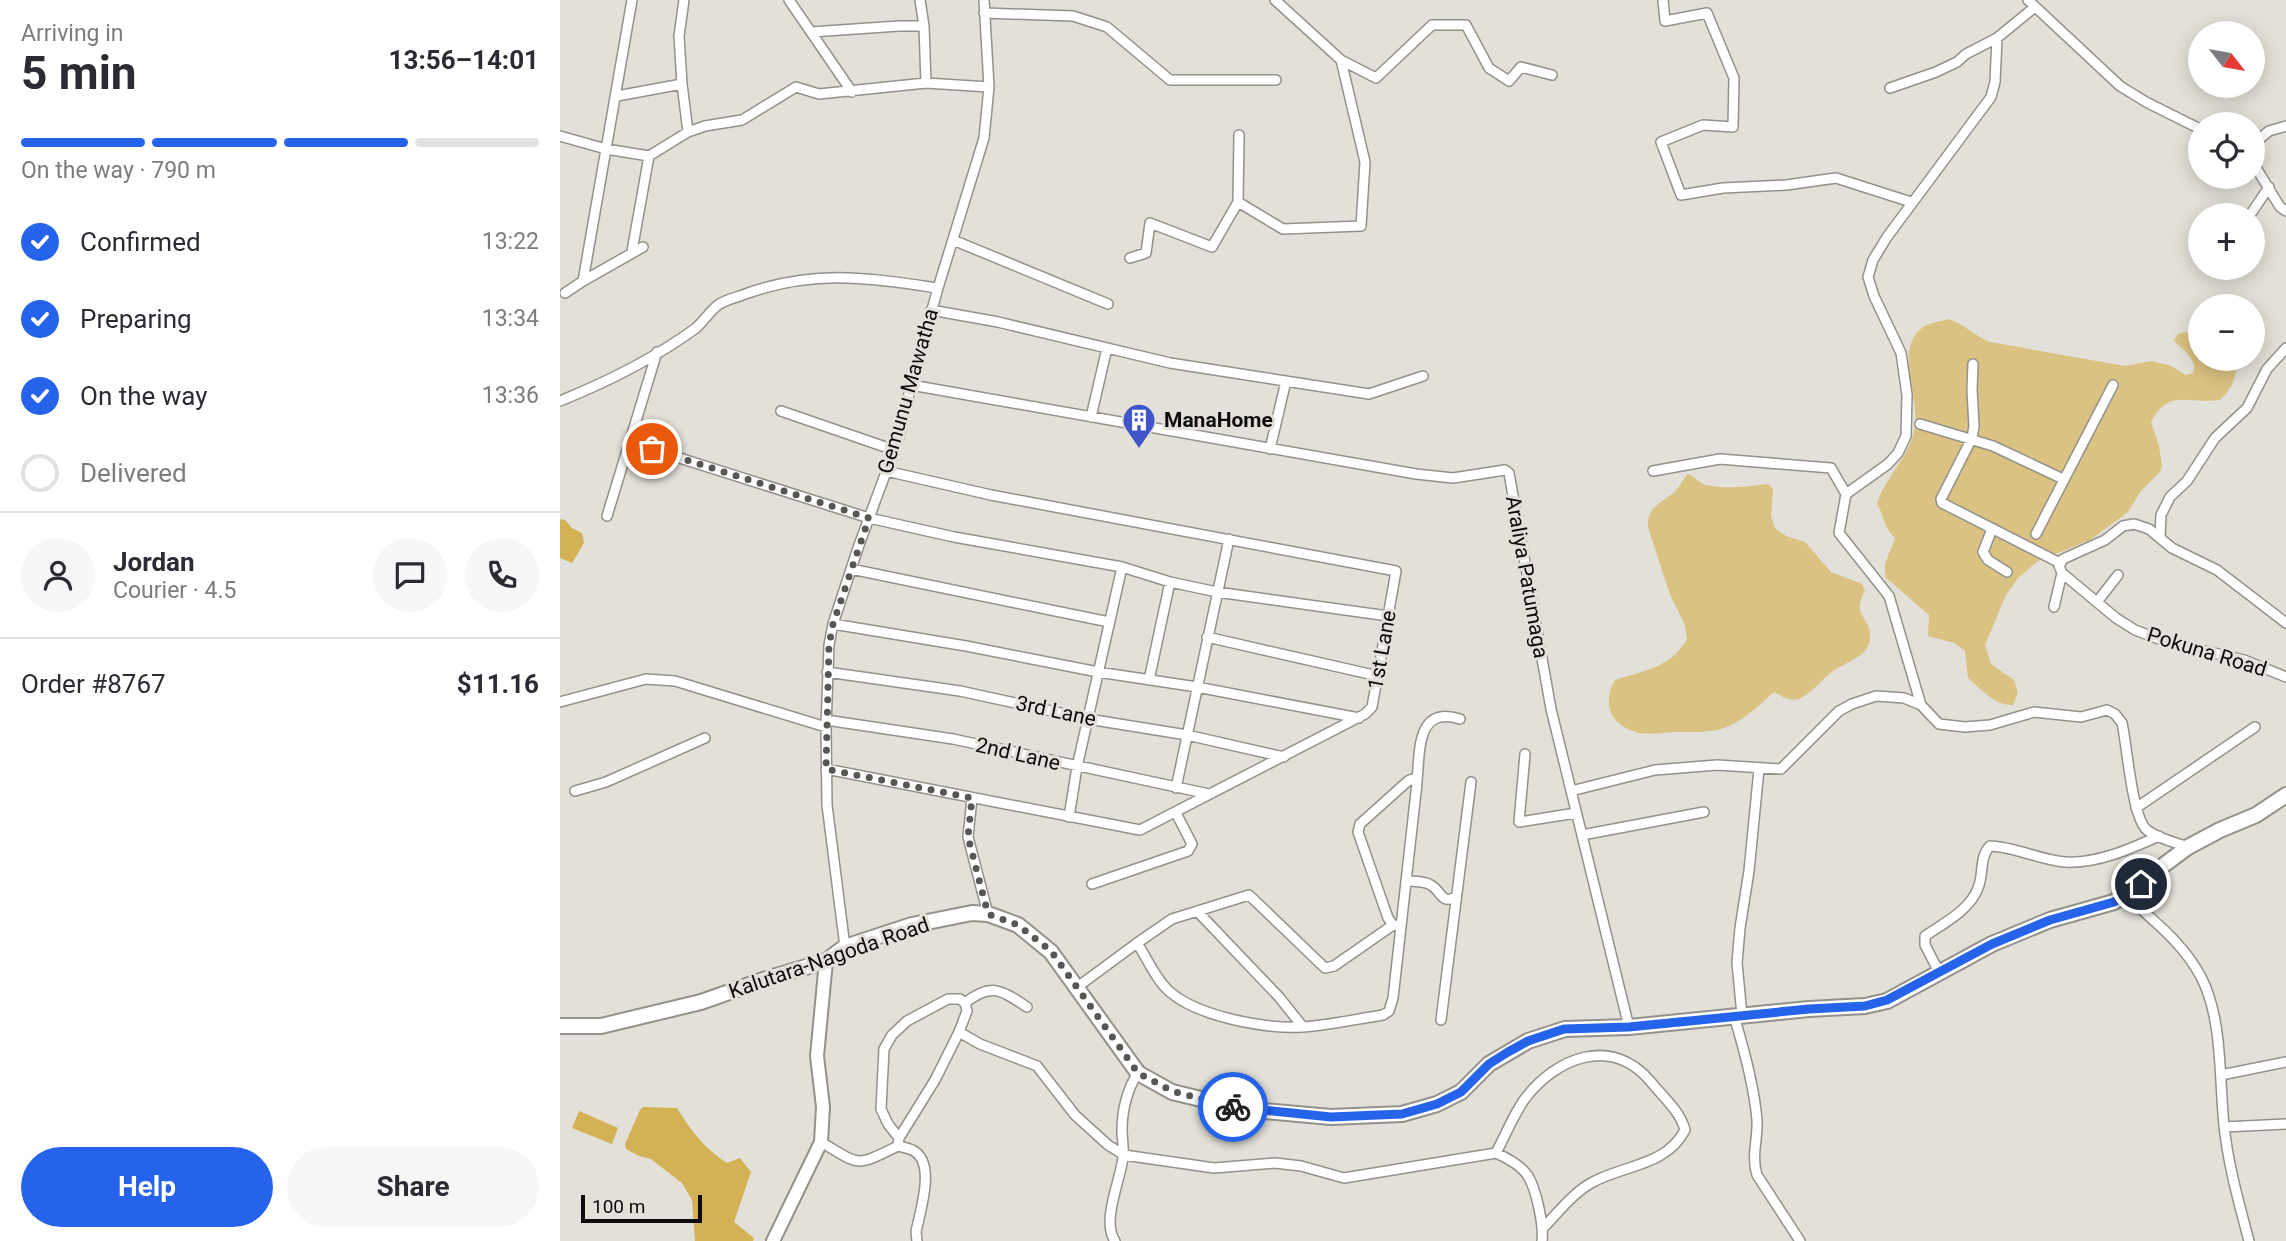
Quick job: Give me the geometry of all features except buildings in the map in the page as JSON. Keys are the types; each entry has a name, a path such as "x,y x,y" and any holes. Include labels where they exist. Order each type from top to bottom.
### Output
{"main road":[{"name":"Kalutara-Nagoda Road","path":"560,1026 601,1026 701,1002 826,961 845,947 912,925 972,913 988,914 1018,925 1051,951 1138,1073 1172,1091 1242,1109 1331,1117 1402,1114 1437,1104 1461,1092 1489,1064 1543,1035 1585,1027 1629,1027 1865,1006 1887,1000 1992,944 2050,920 2114,902 2188,847 2256,815 2286,795"}],"street":[{"path":"583,281 632,0"},
{"path":"684,0 679,36 688,132"},
{"path":"789,0 852,92"},
{"path":"920,0 924,26 926,83"},
{"name":"Gemunu Mawatha","path":"845,947 827,805 827,672 833,624 894,450 938,288 984,138 989,87 984,0"},
{"path":"1275,0 1341,61 1376,78 1432,25 1466,25 1489,68 1509,81 1521,67 1552,75"},
{"path":"1663,0 1665,22 1707,13 1734,78 1733,127 1703,125 1661,142 1681,195 1723,188 1786,185 1836,178 1911,202"},
{"path":"1890,88 1936,72 1997,38 2032,3 2120,86 2188,123"},
{"path":"985,13 1073,16 1107,27 1170,80 1276,80"},
{"path":"811,32 924,26"},
{"path":"1846,494 1888,464 1898,453 1906,436 1908,395 1901,353 1868,277 1873,260 1911,202 1991,97 1995,82 1997,38"},
{"path":"1238,202 1283,229 1362,226 1365,162 1341,61"},
{"path":"560,136 606,149 649,156 688,132 705,126 742,120 796,88 819,94 926,83 989,87"},
{"path":"617,96 682,84"},
{"path":"2265,134 2286,126"},
{"path":"1130,258 1146,253 1150,223 1212,247 1238,202 1239,135"},
{"path":"632,251 649,156"},
{"path":"2265,181 2280,207 2286,211"},
{"path":"2258,203 2269,187"},
{"path":"953,240 1108,304"},
{"path":"565,293 632,251 643,247"},
{"path":"560,401 615,377 698,327 719,304 767,287 819,277 882,280 938,288"},
{"path":"932,310 998,322 1170,363 1369,394 1423,376"},
{"path":"1091,417 1107,348"},
{"path":"2160,537 2161,514 2170,497 2187,481 2215,438 2247,408 2267,369 2286,348"},
{"path":"607,516 657,352"},
{"path":"1973,364 1972,438 1941,499 1945,506 2060,563 2063,573 2054,607"},
{"path":"1270,449 1286,381"},
{"path":"2036,534 2113,384"},
{"name":"Araliya Patumaga","path":"911,385 1270,449 1453,478 1505,470 1508,473 1550,709 1629,1027"},
{"path":"780,411 894,450"},
{"path":"1920,424 1972,438 2063,479"},
{"path":"629,442 869,518 954,537 1122,567 1170,582 1217,592 1388,616"},
{"path":"1653,471 1720,459 1832,468 1846,494 1839,533 1889,596 1921,705"},
{"name":"1st Lane","path":"826,769 1140,830 1359,718 1373,707 1396,571 991,495 886,471"},
{"path":"2060,563 2063,559 2105,540 2123,526 2134,524 2149,529 2172,548 2217,570 2286,624"},
{"path":"1992,529 1983,552 1988,560 2007,572"},
{"path":"1175,788 1229,540"},
{"path":"1069,817 1077,767 1122,567"},
{"path":"851,569 1109,622"},
{"name":"Pokuna Road","path":"2063,573 2135,630 2167,642 2244,660 2286,677"},
{"path":"2097,602 2118,575"},
{"path":"1149,680 1170,582"},
{"path":"833,624 1359,718"},
{"path":"1207,636 1378,676"},
{"name":"3rd Lane","path":"827,672 960,691 1088,719 1187,735 1284,757"},
{"name":"2nd Lane","path":"560,702 646,679 675,681 826,723 953,739 1209,794"},
{"path":"1571,790 1656,770 1717,765 1781,769 1822,725 1839,711 1875,696 1904,698 1921,705 1939,724 1975,727 2034,712 2081,717 2112,711 2122,723 2126,738 2136,808 2141,822 2147,830 2188,847"},
{"path":"1137,943 1167,989 1189,1003 1221,1016 1303,1027 1383,1015 1390,1011 1397,925 1406,881 1424,728 1431,720 1450,716 1460,719"},
{"path":"2136,808 2255,727"},
{"path":"575,791 606,782 705,737"},
{"path":"1525,754 1519,822 1576,813"},
{"path":"1759,769 1737,963 1738,1016 1757,1121 1754,1165 1757,1175 1800,1241"},
{"path":"1397,925 1388,918 1358,832 1360,824 1408,780 1416,781"},
{"path":"1441,1020 1471,782"},
{"path":"972,798 968,837 988,914"},
{"path":"1582,835 1704,812"},
{"path":"1092,884 1188,851 1192,844 1176,813"},
{"path":"1939,972 1925,945 1925,936 1969,905 1977,892 1985,852 1990,846 2003,846 2065,862 2122,853 2159,836"},
{"path":"1406,881 1429,884 1443,899 1457,897"},
{"path":"1076,988 1172,919 1249,895 1325,968 1334,966 1397,925"},
{"path":"2125,895 2176,941 2202,978 2216,1024 2224,1127 2249,1241"},
{"path":"1197,911 1303,1027"},
{"path":"773,1241 821,1142 823,1107 817,1056 826,961"},
{"path":"965,1003 979,992 992,989 1009,995 1027,1007"},
{"path":"821,1142 856,1162 865,1162 898,1142 935,1080 959,1032 967,1011 965,1003 960,999 948,999 907,1021 892,1035 884,1049 881,1109 898,1142 922,1157 927,1173 916,1232 918,1241"},
{"path":"959,1032 980,1044 1037,1066 1075,1115 1108,1146 1124,1156 1214,1168 1275,1163 1301,1166 1345,1178 1496,1153 1509,1159 1527,1175 1538,1207 1542,1241"},
{"path":"1496,1153 1524,1100 1555,1069 1570,1060 1607,1056 1624,1059 1644,1074 1682,1119 1685,1130 1680,1139 1667,1150 1643,1165 1594,1181 1576,1194 1542,1229"},
{"path":"2221,1075 2286,1062"},
{"path":"1115,1241 1112,1238 1110,1219 1124,1156 1122,1127 1129,1086 1138,1073"},
{"path":"2224,1127 2286,1124"}],"shaded area":[{"path":"1949,319 1990,342 2125,366 2152,361 2171,366 2186,375 2193,371 2236,371 2233,382 2220,400 2180,400 2164,405 2151,422 2159,446 2162,466 2160,472 2141,491 2128,512 2090,540 2038,561 2018,578 2006,595 1985,645 1991,664 2014,680 2018,693 2013,705 1994,700 1968,678 1965,651 1954,643 1928,636 1929,615 1885,577 1885,564 1895,538 1888,530 1877,504 1911,441 1915,419 1910,349 1914,337 1923,327"},
{"path":"2188,333 2188,354 2174,341 2178,334"},
{"path":"1687,474 1704,484 1721,487 1768,484 1773,489 1771,516 1775,528 1786,536 1805,542 1831,572 1862,584 1865,590 1860,611 1869,629 1869,643 1862,654 1833,671 1799,699 1789,699 1774,692 1743,718 1716,730 1639,733 1629,730 1615,720 1609,706 1609,698 1615,680 1665,662 1687,639 1685,625 1669,592 1648,520 1652,510 1675,491"},
{"path":"560,519 582,533 584,543 572,563 560,558"},
{"path":"643,1107 677,1108 711,1151 727,1163 740,1158 751,1172 734,1222 754,1238 753,1241 695,1241 692,1200 682,1183 651,1159 626,1149 625,1144"},
{"path":"579,1111 618,1128 612,1144 572,1128"}],"way so far":[{"path":"652,449 869,518 833,624 829,645 826,769 972,798 968,837 988,914 1018,925 1051,951 1138,1073 1172,1091 1233,1107"}],"place":[{"name":"ManaHome","path":"1139,450"}],"route":[{"path":"1233,1107 1331,1117 1402,1114 1437,1104 1461,1092 1489,1064 1508,1052 1528,1041 1564,1029 1629,1027 1865,1006 1887,1000 2011,936 2050,920 2114,902 2141,884"}]}
